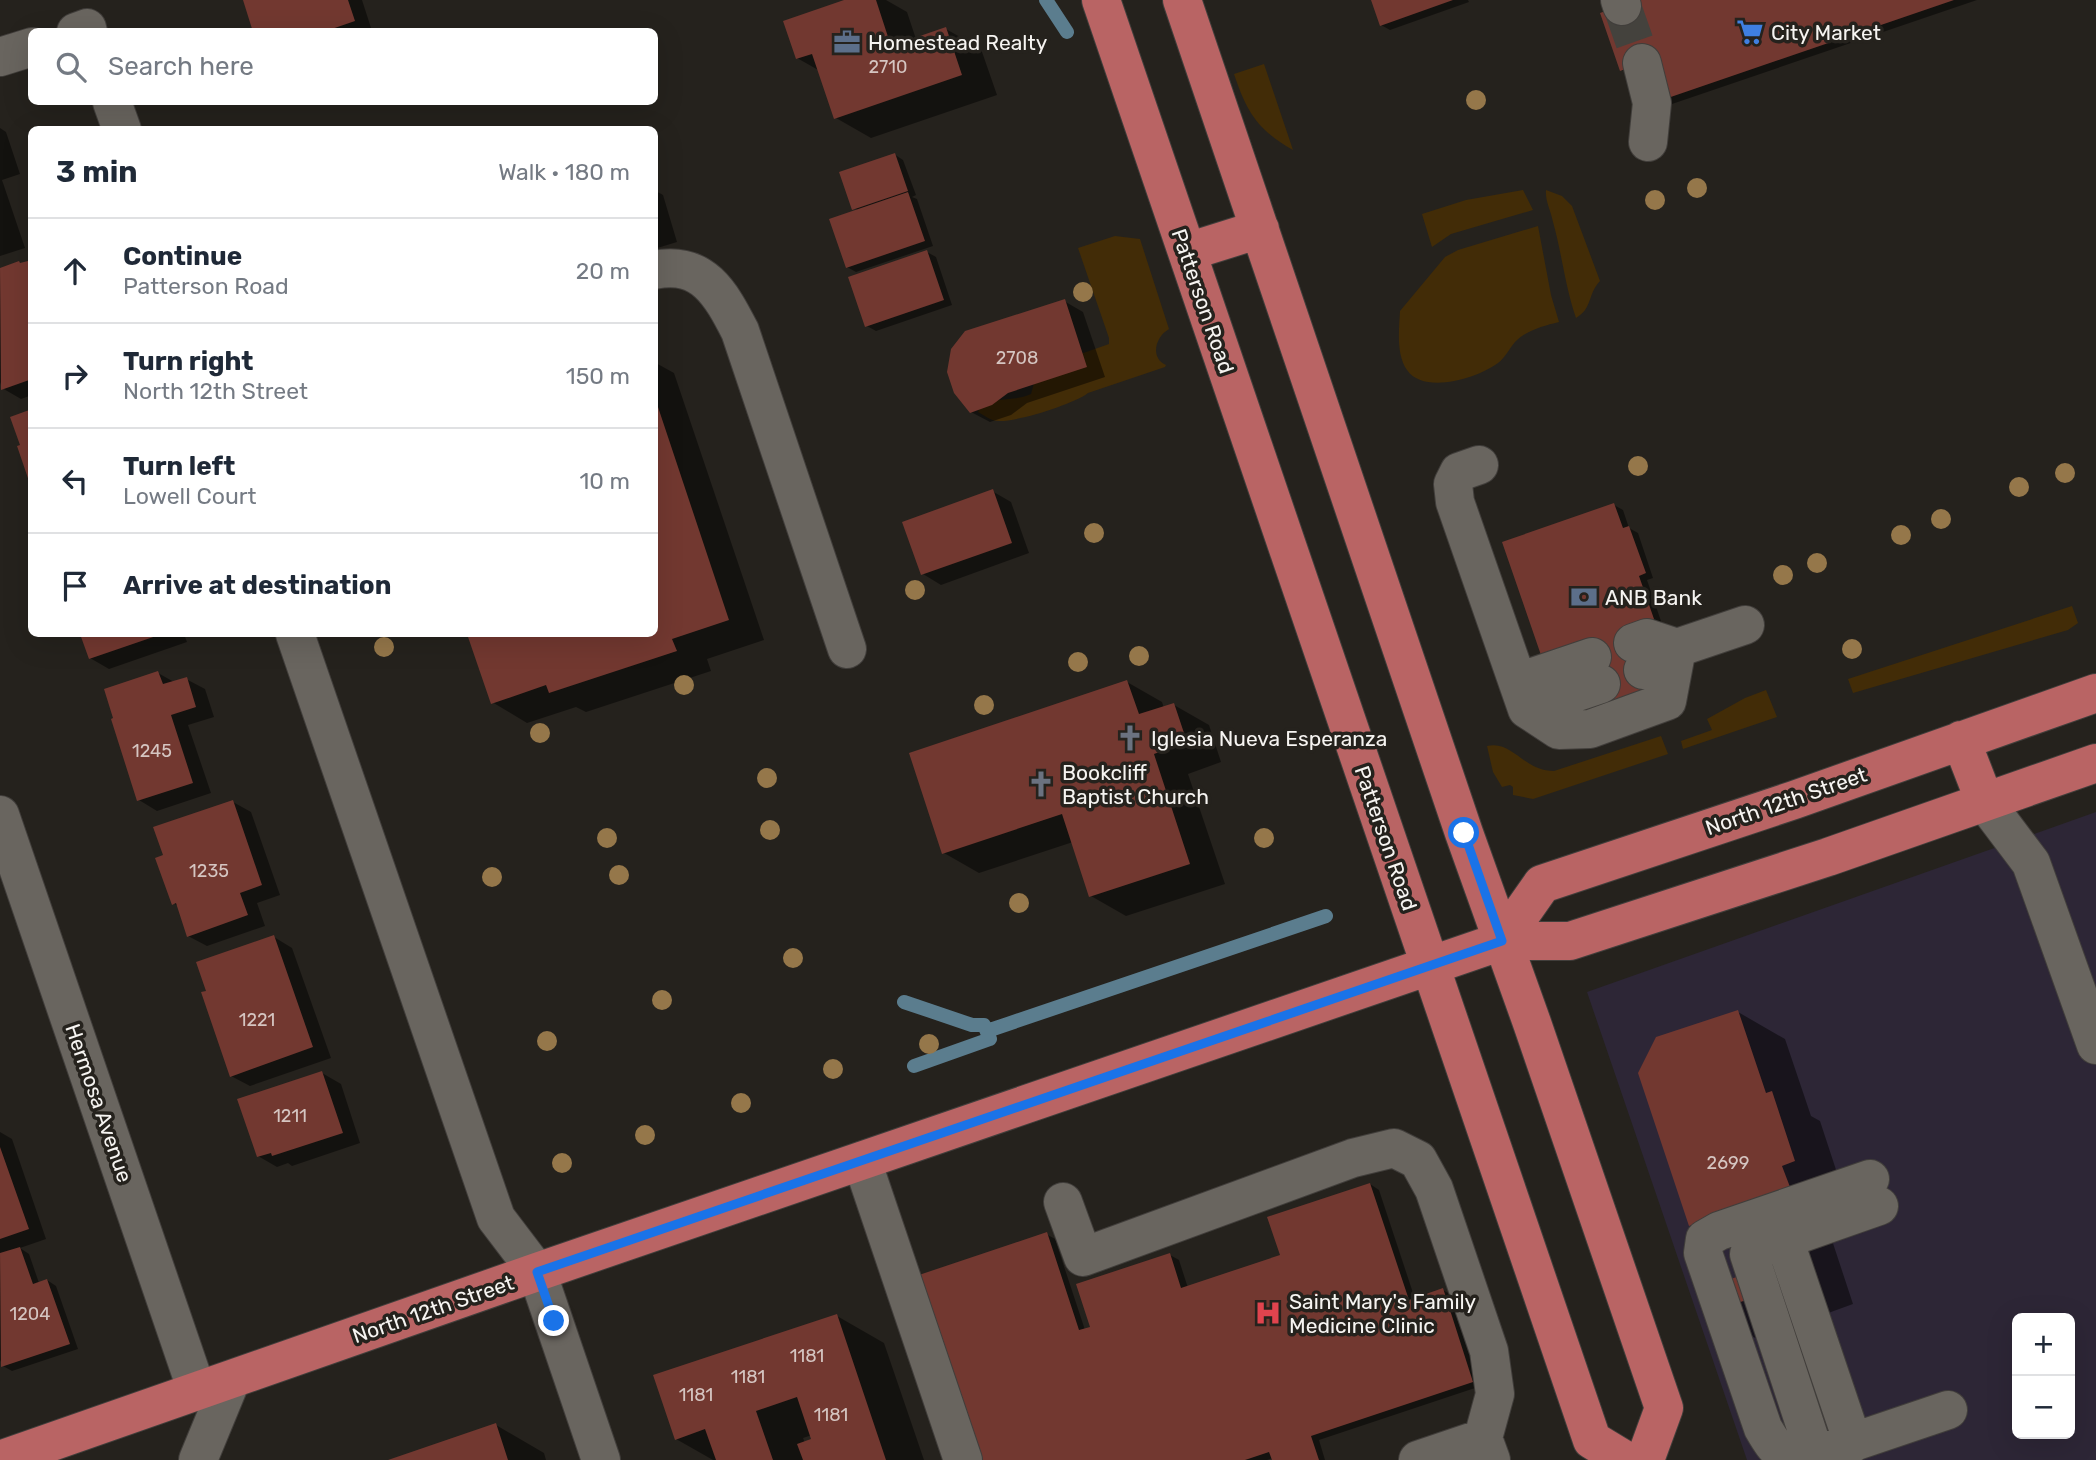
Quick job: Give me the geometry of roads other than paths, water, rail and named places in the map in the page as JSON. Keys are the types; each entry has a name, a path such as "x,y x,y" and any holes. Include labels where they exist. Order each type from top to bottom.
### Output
{"main road":[{"name":"Patterson Road","path":"1101,0 1592,1440 1625,1460"},
{"path":"1182,0 1664,1408 1645,1460"},
{"path":"1187,252 1259,229"},
{"name":"North 12th Street","path":"1502,941 1542,884 1794,800 2096,693"},
{"path":"1961,740 1985,802"},
{"name":"North 12th Street","path":"0,1460 537,1272 1502,941 1570,941 1828,858 2096,763"}],"street":[{"path":"0,57 28,48"},
{"path":"1642,63 1652,103 1648,142"},
{"path":"113,105 121,126"},
{"path":"658,269 670,266 696,273 722,295 740,331 847,649"},
{"path":"1479,465 1459,472 1453,484 1455,502 1523,696 1559,730 1590,729 1667,701 1677,648"},
{"path":"1638,656 1656,666 1677,648 1745,625"},
{"path":"296,637 496,1218 537,1272 601,1460"},
{"path":"1523,696 1597,670"},
{"path":"1985,802 2031,863 2096,1045"},
{"name":"Hermosa Avenue","path":"0,815 214,1386"},
{"path":"1063,1202 1083,1257 1353,1158 1394,1148 1418,1160 1434,1189 1489,1351 1496,1394 1487,1449 1418,1460"},
{"path":"862,1161 963,1460"},
{"path":"1824,1451 1775,1242 1874,1192 1719,1231 1705,1239 1703,1253 1763,1428 1775,1450 1824,1451 1948,1410"},
{"path":"198,1460 214,1386"}],"waterway":[{"path":"1046,0 1067,32"},
{"path":"987,1031 1326,916"},
{"path":"904,1002 972,1025 984,1025 990,1039 914,1066"}],"tunnel":[{"path":"1622,6 1642,63"}],"place":[{"name":"City Market","path":"1750,32"},
{"name":"Homestead Realty","path":"847,42"},
{"name":"ANB Bank","path":"1584,597"},
{"name":"Iglesia Nueva Esperanza","path":"1130,738"},
{"name":"Bookcliff Baptist Church","path":"1041,784"},
{"name":"Saint Mary's Family Medicine Clinic","path":"1268,1313"}]}
